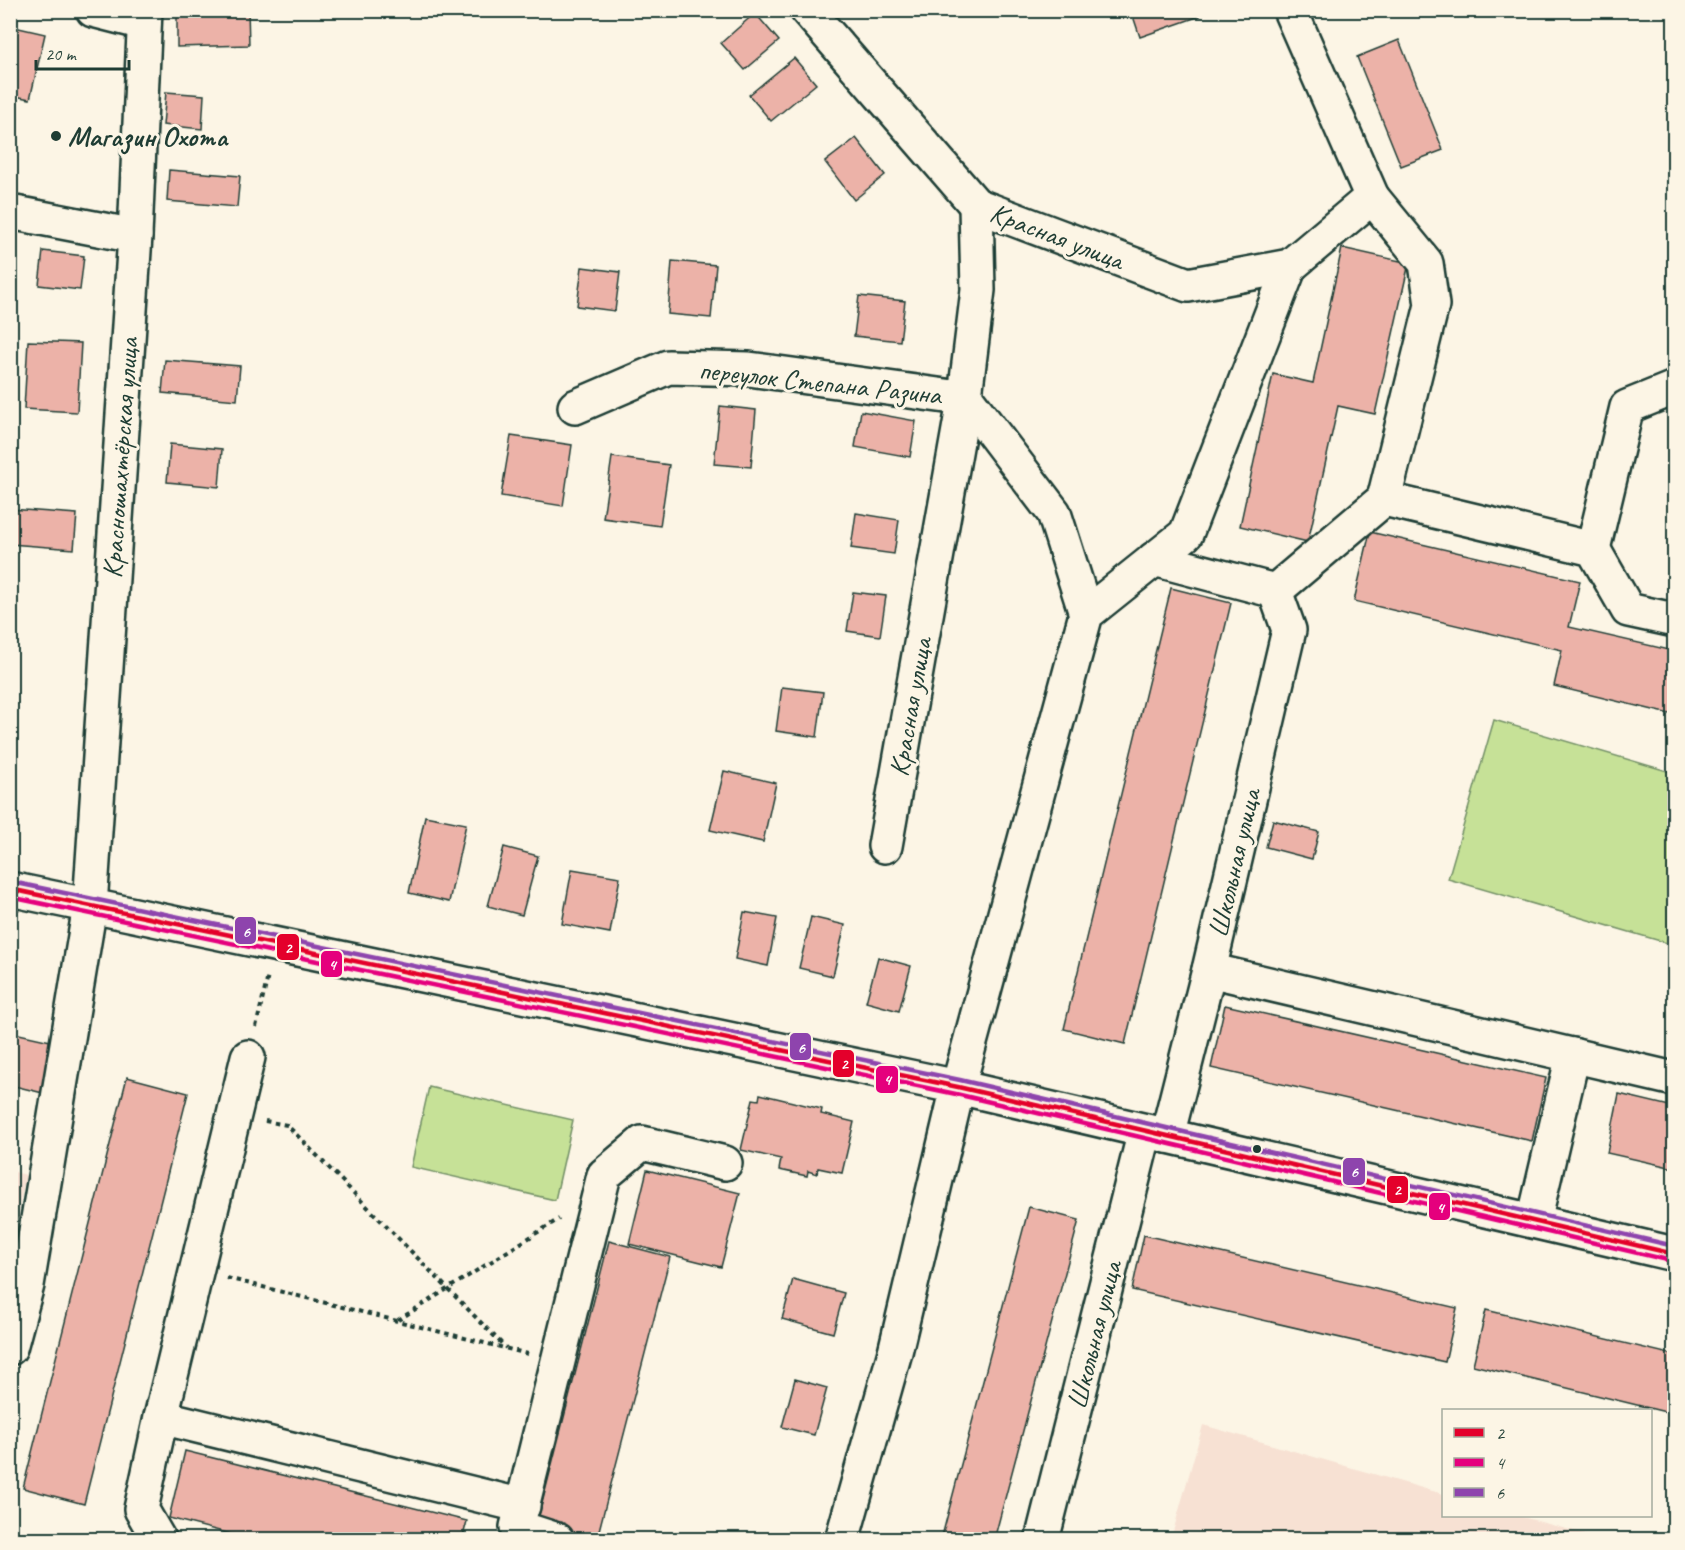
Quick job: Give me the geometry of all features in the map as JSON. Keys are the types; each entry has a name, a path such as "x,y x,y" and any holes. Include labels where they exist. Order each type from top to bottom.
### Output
{"street":[{"path":"93,10 145,17"},
{"path":"807,10 976,205"},
{"path":"1154,559 1275,591 1384,499 1432,304 1426,263 1372,197 1290,10"},
{"name":"Красношахтёрская улица","path":"10,1348 27,1285 90,906 135,236 145,17"},
{"name":"Красная улица","path":"885,846 965,396 978,290 976,205 1188,285 1290,266 1372,197"},
{"path":"10,212 135,236"},
{"path":"1086,614 1186,534 1290,266"},
{"name":"переулок Степана Разина","path":"575,407 668,367 749,369 953,397 965,396"},
{"path":"1674,388 1627,407 1593,549 1628,610 1674,620"},
{"path":"842,1539 895,1352 958,1087 1086,614 1054,513 965,396"},
{"path":"1384,499 1593,549"},
{"name":"Школьная улица","path":"1042,1539 1156,1134 1209,970 1288,630 1275,591"},
{"path":"10,889 958,1087 1674,1254"},
{"path":"1209,970 1674,1079"},
{"path":"1534,1221 1573,1055"},
{"path":"159,1539 141,1509 248,1057"},
{"path":"556,1539 517,1527 604,1175 642,1143 725,1163"},
{"path":"161,1418 522,1506"}],"path":[{"path":"248,1057 271,968"},
{"path":"234,1114 286,1125 507,1348"},
{"path":"397,1321 599,1194"},
{"path":"197,1270 558,1362"}],"shaded area":[{"path":"10,1171 26,1175 11,1241"},
{"path":"1203,1425 1442,1494 1442,1517 1523,1517 1603,1539 1171,1539"}],"green space":[{"path":"1494,720 1674,773 1674,945 1448,879"},
{"path":"429,1087 573,1120 555,1200 411,1167"}],"building":[{"path":"177,10 248,10 249,45 177,47"},
{"path":"1131,10 1198,10 1200,16 1140,37"},
{"path":"755,13 779,41 745,70 721,43"},
{"path":"10,26 45,34 30,99 10,95"},
{"path":"1399,40 1443,150 1401,166 1357,57"},
{"path":"794,58 816,84 771,121 749,95"},
{"path":"166,92 204,95 202,129 163,125"},
{"path":"856,138 885,175 854,200 825,162"},
{"path":"169,170 240,176 237,207 167,201"},
{"path":"1342,248 1409,263 1375,414 1338,406 1308,542 1240,526 1273,374 1313,383"},
{"path":"43,251 84,256 80,290 39,285"},
{"path":"672,261 716,265 711,318 668,314"},
{"path":"582,267 620,272 615,311 577,306"},
{"path":"859,296 905,301 900,341 854,336"},
{"path":"28,341 81,343 77,412 24,409"},
{"path":"165,360 240,366 237,400 162,393"},
{"path":"720,406 756,410 751,467 714,464"},
{"path":"861,411 916,421 910,457 855,447"},
{"path":"511,436 572,445 563,506 501,496"},
{"path":"170,444 222,449 219,487 167,482"},
{"path":"612,457 669,465 660,526 603,518"},
{"path":"10,509 77,514 74,549 10,544"},
{"path":"856,513 899,520 894,554 851,548"},
{"path":"1370,532 1580,581 1569,627 1674,651 1674,715 1554,686 1562,650 1354,601"},
{"path":"1171,588 1231,603 1125,1044 1064,1029"},
{"path":"853,592 886,596 880,636 847,631"},
{"path":"782,687 823,692 817,737 776,731"},
{"path":"724,771 776,783 763,842 710,830"},
{"path":"425,816 466,824 449,902 409,893"},
{"path":"1273,820 1319,832 1312,859 1266,847"},
{"path":"504,847 538,856 522,915 488,906"},
{"path":"572,869 620,877 610,933 562,924"},
{"path":"744,912 777,918 768,966 735,959"},
{"path":"811,917 845,925 833,976 799,968"},
{"path":"878,957 911,966 899,1011 866,1002"},
{"path":"1225,1005 1546,1078 1532,1141 1211,1068"},
{"path":"10,1032 55,1042 43,1093 10,1085"},
{"path":"127,1077 188,1093 84,1504 23,1488"},
{"path":"760,1094 822,1109 821,1114 854,1122 842,1173 818,1168 817,1174 808,1171 807,1176 779,1170 781,1159 741,1150 753,1099 759,1100"},
{"path":"1619,1094 1674,1107 1674,1168 1607,1153"},
{"path":"647,1170 740,1193 721,1267 629,1244"},
{"path":"1029,1207 1079,1220 994,1540 941,1540"},
{"path":"1144,1235 1457,1308 1445,1362 1132,1290"},
{"path":"609,1241 670,1257 597,1538 537,1523"},
{"path":"793,1279 844,1293 833,1333 782,1319"},
{"path":"1486,1310 1674,1355 1674,1414 1473,1365"},
{"path":"795,1379 827,1388 814,1435 782,1427"},
{"path":"185,1451 467,1521 462,1540 254,1540 169,1518"}],"transit line":[{"name":"6","path":"12,882 960,1080 1674,1246"},
{"name":"2","path":"10,889 958,1087 1674,1254"},
{"name":"4","path":"10,897 956,1094 1672,1261"}],"place":[{"name":"Магазин Охота","path":"56,136"}]}
